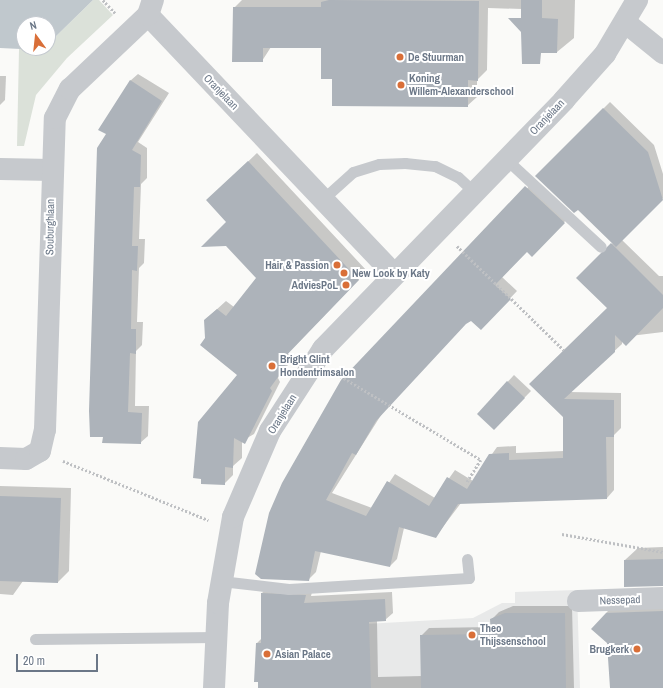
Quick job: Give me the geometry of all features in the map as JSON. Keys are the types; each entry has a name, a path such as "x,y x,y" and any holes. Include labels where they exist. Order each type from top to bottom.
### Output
{"street":[{"name":"Oranjelaan","path":"214,688 216,637 221,582 231,529 270,431 316,361 394,274 440,229 599,60 626,23 637,0"},
{"name":"Oranjelaan","path":"150,8 323,199 394,274"},
{"name":"Souburghlaan","path":"40,451 45,430 52,170 55,118 70,89 150,8"},
{"path":"626,23 663,53"},
{"path":"0,169 52,170"},
{"path":"0,458 26,459 40,451"},
{"name":"Nessepad","path":"578,601 663,598"}],"lane":[{"path":"506,159 601,247"},
{"path":"323,199 353,172 379,164 406,163 435,166 458,177 474,192"},
{"path":"221,582 288,590 469,578 467,559"},
{"path":"35,639 216,637"}],"path":[{"path":"440,229 564,350"},
{"path":"316,361 480,460 466,484"},
{"path":"40,451 231,529"},
{"path":"562,534 663,552"}],"shaded area":[{"path":"0,0 93,0 56,36 56,16 16,16 16,49 0,48"},
{"path":"93,0 99,0 113,15 67,58 36,95 24,146 17,146 19,56 56,56 56,36"},
{"name":"Theo Thijssenschool","path":"577,590 580,688 371,688 365,624 473,618 502,603 515,603 515,592"}],"building":[{"name":"De Stuurman","path":"329,0 479,1 478,81 468,80 468,107 332,106 332,79 321,79 321,48 263,48 263,62 232,62 233,7 321,7 321,2"},
{"path":"521,0 542,0 542,18 558,19 557,53 541,53 540,64 522,64 521,32 508,18 521,18"},
{"path":"130,80 162,101 132,150 141,155 140,187 134,187 132,246 138,246 137,271 132,270 131,329 136,329 136,354 130,353 128,412 142,413 141,444 102,443 103,437 90,437 89,411 97,148 106,134 98,130"},
{"path":"603,108 648,152 663,200 616,247 578,210 574,213 535,176"},
{"path":"248,161 359,280 280,362 286,366 270,388 272,391 245,444 234,438 233,468 225,467 225,485 201,484 201,479 193,478 198,422 237,375 200,345 205,338 204,320 217,309 226,316 256,278 226,246 201,247 226,222 206,200"},
{"path":"525,186 565,223 532,257 527,252 495,285 511,299 481,330 471,321 466,324 376,421 356,455 352,453 326,500 366,516 387,481 429,506 447,477 467,489 489,454 509,453 509,460 563,458 563,417 529,384 607,308 576,278 611,243 663,295 663,308 626,346 615,335 615,352 564,399 614,400 614,437 606,437 607,499 458,504 436,538 399,527 390,567 315,551 309,581 261,579 255,574 269,513 282,483 341,380"},
{"path":"507,381 525,398 494,430 477,414"},
{"path":"0,496 61,498 58,583 0,581"},
{"path":"663,559 663,586 624,587 624,560"},
{"path":"261,593 306,595 304,603 385,599 386,621 369,622 371,688 258,688 258,682 254,682 256,643 261,643"},
{"name":"Brugkerk","path":"663,611 663,688 610,688 607,643 591,629 606,613"},
{"path":"505,613 565,613 566,688 421,688 420,635 491,634 490,619"}],"place":[{"name":"De Stuurman","path":"400,57"},
{"name":"Koning Willem-Alexanderschool","path":"401,85"},
{"name":"Hair & Passion","path":"337,265"},
{"name":"New Look by Katy","path":"344,273"},
{"name":"AdviesPoL","path":"346,285"},
{"name":"Bright Glint Hondentrimsalon","path":"272,366"},
{"name":"Theo Thijssenschool","path":"472,635"},
{"name":"Brugkerk","path":"637,649"},
{"name":"Asian Palace","path":"267,654"}]}
